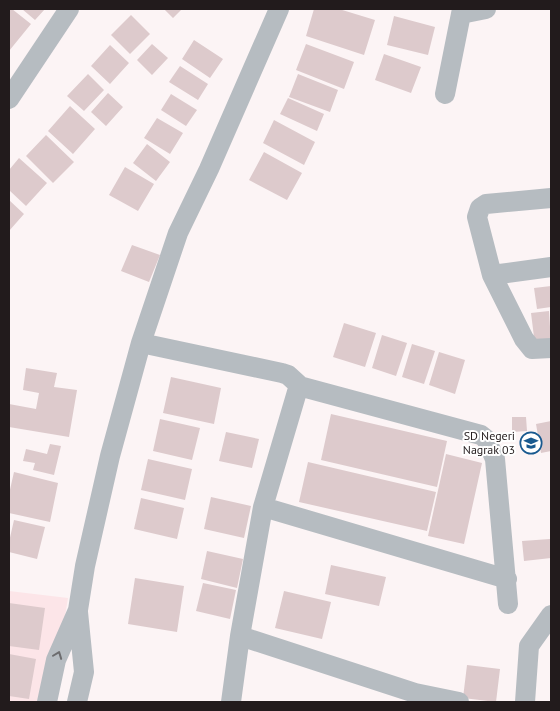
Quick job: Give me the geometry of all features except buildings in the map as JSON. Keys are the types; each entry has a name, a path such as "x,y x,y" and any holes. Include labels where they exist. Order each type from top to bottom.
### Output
{"street":[{"path":"9,99 68,9"},
{"path":"77,702 84,672 78,610 85,566 110,456 141,343 178,234 278,9"},
{"path":"445,94 461,12 486,9"},
{"path":"544,349 530,347 524,338 492,274 477,217 480,208 486,204 551,198"},
{"path":"492,274 551,267"},
{"path":"141,343 282,373 295,380 299,386 481,435 486,439 495,459 508,604"},
{"path":"231,702 240,636 263,507 299,386"},
{"path":"263,507 507,579"},
{"path":"47,702 56,660 78,610"},
{"path":"525,702 529,646 551,615"},
{"path":"240,636 415,693 459,702"}],"shaded area":[{"path":"9,591 68,598 51,702 9,702"}],"place":[{"name":"SD Negeri Nagrak 03","path":"531,443"}]}
